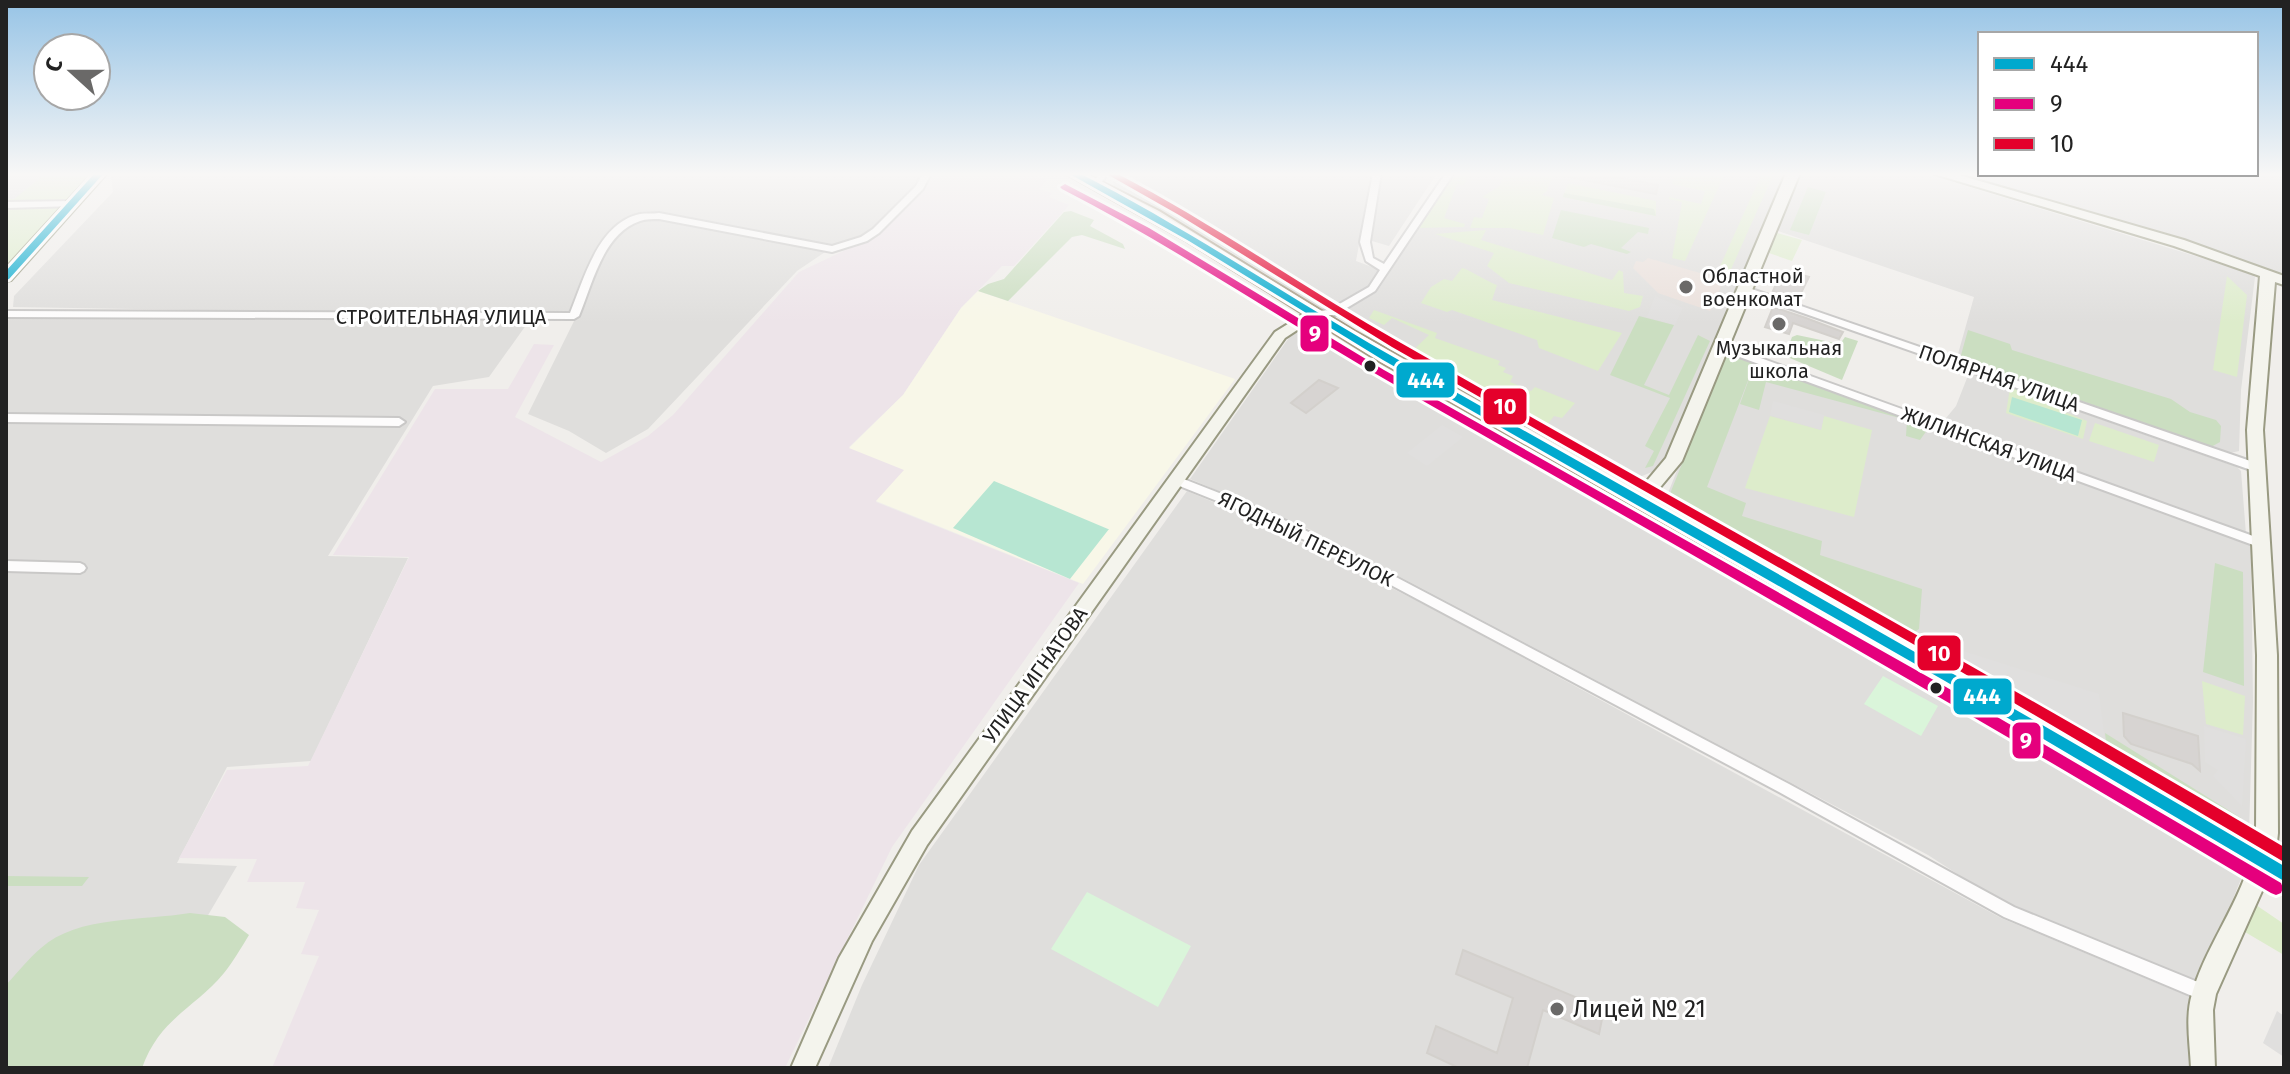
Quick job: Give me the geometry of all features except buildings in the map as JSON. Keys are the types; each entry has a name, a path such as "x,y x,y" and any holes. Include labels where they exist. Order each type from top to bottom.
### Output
{"main road":[{"path":"6,277 55,223"},
{"path":"1168,223 1312,314 1641,499 2274,868"},
{"path":"1641,499 1673,461 1771,223"},
{"path":"2111,223 2179,243 2284,281"},
{"path":"2203,1068 2201,1010 2204,993 2274,868 2267,833 2268,708 2255,467 2256,387 2268,274"},
{"name":"УЛИЦА ИГНАТОВА","path":"803,1068 860,942 899,867 1280,335 1312,314"}],"street":[{"name":"СТРОИТЕЛЬНАЯ УЛИЦА","path":"6,314 422,318 574,316 613,233 624,223"},
{"name":"СТРОИТЕЛЬНАЯ УЛИЦА","path":"697,223 800,246 832,249 864,239 884,223"},
{"path":"1368,223 1365,242 1369,259 1386,269"},
{"path":"1312,314 1331,313 1372,289 1417,223"},
{"name":"ПОЛЯРНАЯ УЛИЦА","path":"1743,289 2255,467"},
{"name":"ЖИЛИНСКАЯ УЛИЦА","path":"1719,346 2260,543"},
{"path":"6,418 399,422"},
{"name":"ЯГОДНЫЙ ПЕРЕУЛОК","path":"1176,480 1266,516 1333,549 2009,912 2204,993"},
{"path":"6,566 80,568"}],"shaded area":[{"path":"83,223 878,223 865,236 831,248 797,271 648,429 606,453 569,431 528,414 579,311 513,315 13,307 14,296"},
{"path":"886,223 1053,223 1014,266 1002,266 961,308 903,395 849,447 905,470 876,502 1079,583 892,847 785,1068 272,1068 319,956 301,954 319,910 296,908 305,882 247,882 257,859 179,858 227,770 308,766 409,557 333,555 435,389 508,389 534,344 554,345 515,417 601,462 648,436 673,415 799,272 869,239"},
{"path":"1180,223 1363,223 1356,261 1380,270 1368,286 1331,309 1322,309"},
{"path":"1375,223 1404,223 1389,246 1372,241"},
{"path":"1422,223 1763,223 1666,458 1657,470 1642,476 1618,476 1335,316 1380,287"},
{"path":"1778,223 2087,223 2251,273 2255,277 2241,390 2239,451 2211,450 1962,359 1958,354 1974,297 1775,230"},
{"path":"2120,223 2284,223 2284,277 2233,257"},
{"name":"Областной военкомат","path":"1648,258 1724,280 1710,311 1658,293 1633,268 1636,261 1643,262"},
{"path":"978,291 1235,379 1083,584 876,501 904,470 849,448 903,395 961,308"},
{"path":"1655,296 1683,308 1675,325 1647,317"},
{"path":"12,316 529,321 489,377 433,386 328,556 408,558 311,761 227,767 177,863 237,866 118,1068 6,1068 6,322"},
{"path":"1304,326 1314,328 1894,655 2226,849 2243,866 2241,879 2199,983 1993,897 1928,855 1311,530 1190,479 1293,332"},
{"path":"1725,351 2251,543 2253,702 2249,833 2240,838 1664,503"},
{"path":"1969,373 2237,467 2241,471 2246,534 1942,423 1956,406"},
{"path":"1773,401 1824,415 1821,430 1770,415"},
{"path":"1442,425 1463,437 1427,466 1407,453"},
{"path":"1187,491 1263,523 1439,612 2001,918 2193,998 2197,1068 828,1068 862,985 919,865"},
{"path":"1960,650 2099,694 2106,748 1958,668"},
{"path":"2204,726 2246,739 2242,806 2213,776 2218,770 2205,762"},
{"path":"2277,1011 2284,1016 2284,1057 2263,1043"}],"green space":[{"path":"6,223 50,223 6,272"},
{"path":"1054,223 1092,223 1090,226 1123,244 1125,249 1082,235 1072,237 1008,301 978,291 1004,279"},
{"path":"1419,223 1465,224 1464,227 1416,228"},
{"path":"1472,223 1547,223 1543,235 1510,228 1470,228"},
{"path":"1557,223 1625,223 1649,228 1648,234 1638,232 1621,248 1631,252 1627,254 1552,238"},
{"path":"1678,223 1702,223 1685,261 1672,258"},
{"path":"1739,223 1752,223 1728,276 1717,273"},
{"path":"1793,223 1814,223 1809,235 1790,230"},
{"path":"1486,230 1481,240 1612,280 1619,270 1623,272 1624,293 1643,296 1640,307 1629,311 1509,283 1487,266 1494,253 1435,234"},
{"path":"1777,233 1802,240 1792,261 1769,253"},
{"path":"1462,268 1497,285 1492,300 1622,333 1598,371 1539,348 1537,340 1452,310 1447,312 1421,303 1431,287 1444,279 1452,281"},
{"path":"2227,276 2247,295 2237,377 2213,370"},
{"path":"1374,310 1437,333 1435,338 1500,361 1498,365 1506,368 1503,372 1513,376 1510,382 1531,391 1535,387 1575,403 1562,418 1554,416 1543,430 1406,357 1429,335 1392,318 1384,325 1369,318"},
{"path":"1639,316 1674,325 1644,385 1669,395 1698,335 1710,341 1653,466 1645,468 1654,451 1645,446 1670,398 1610,375"},
{"path":"1968,330 2010,344 2012,350 2171,399 2190,412 2216,420 2221,426 2220,442 2211,447 1964,359 1961,355"},
{"path":"1797,335 1840,344 1845,337 1858,341 1842,380 1785,356 1792,337"},
{"path":"1727,352 1930,426 1920,440 1906,436 1907,420 1766,382 1759,410 1740,404 1754,365 1707,487 1746,503 1742,516 1822,541 1820,555 1922,589 1919,629 1905,639 1667,501"},
{"path":"2011,382 2062,399 2060,410 2087,421 2083,439 2006,413"},
{"path":"2012,397 2082,420 2078,436 2009,412"},
{"path":"1770,416 1821,430 1824,416 1872,430 1854,517 1745,488"},
{"path":"2095,423 2159,445 2154,462 2089,441"},
{"path":"994,481 1109,529 1070,579 953,528"},
{"path":"2215,563 2243,572 2244,686 2203,672"},
{"path":"1958,669 2107,749 2105,733 2241,818 2232,832 1956,672"},
{"path":"1883,676 1938,706 1921,736 1864,704"},
{"path":"2202,681 2245,696 2243,735 2206,724"},
{"path":"6,876 89,877 82,886 6,886"},
{"path":"1087,892 1191,946 1158,1007 1051,949"},
{"path":"2256,905 2284,924 2284,955 2245,932"},
{"path":"190,913 225,917 249,935 224,973 158,1037 142,1068 6,1068 6,985 41,948 56,937 92,925"}],"transit line":[{"name":"444","path":"6,277 55,223"},
{"name":"9","path":"1133,223 1341,349 1942,691 2276,888"},
{"name":"444","path":"1165,223 1387,358 1949,677 2284,874"},
{"name":"10","path":"1199,223 1396,345 1953,661 2284,855"}],"place":[{"name":"Областной военкомат","path":"1686,287"},
{"name":"Музыкальная школа","path":"1779,324"},
{"name":"Лицей № 21","path":"1557,1009"}]}
